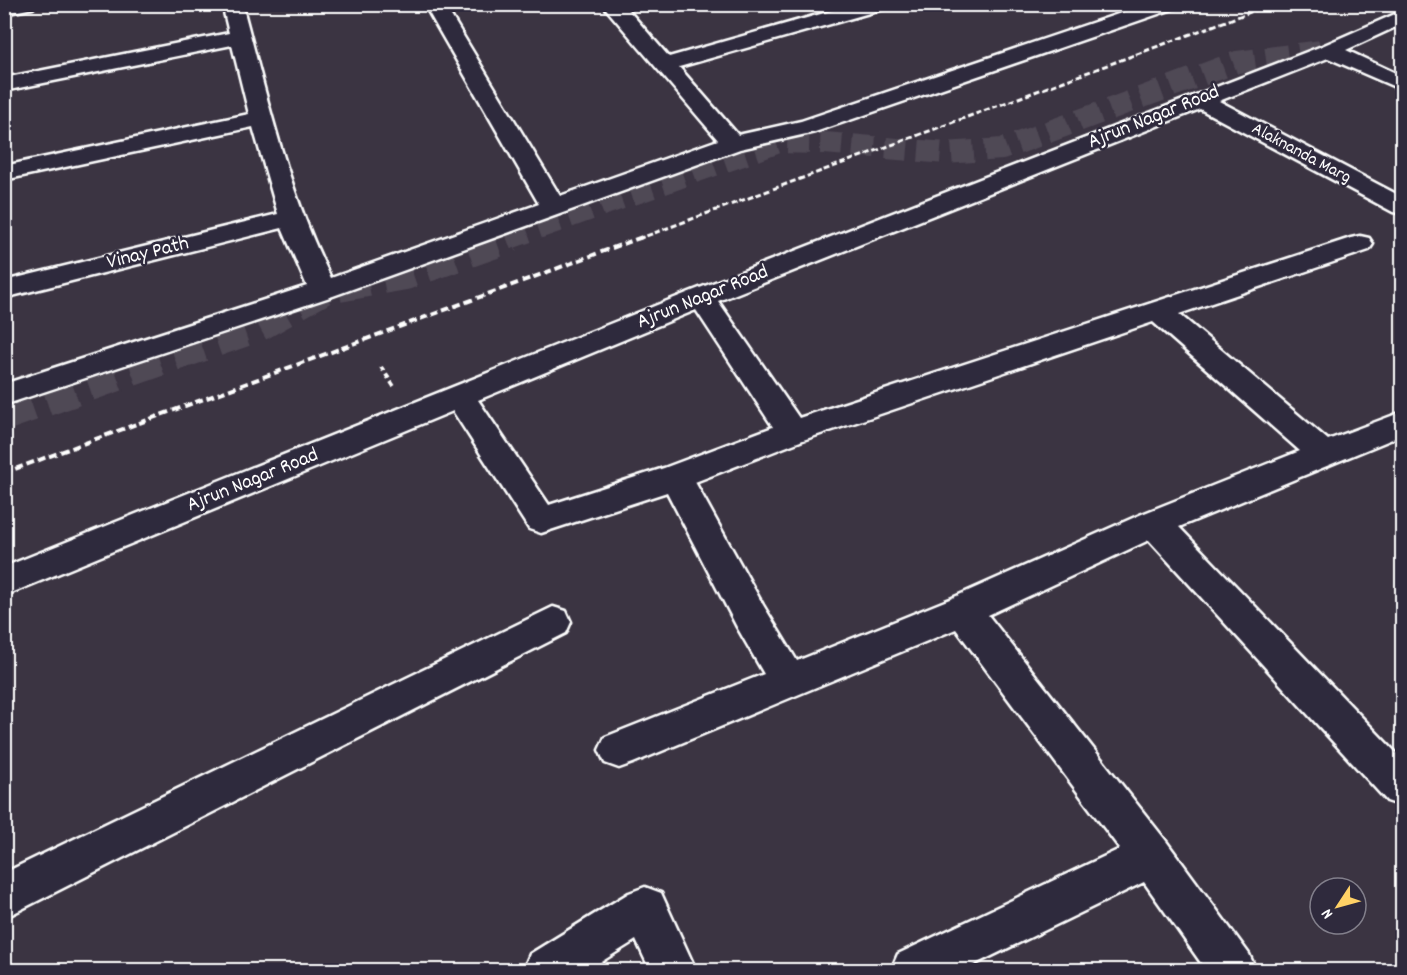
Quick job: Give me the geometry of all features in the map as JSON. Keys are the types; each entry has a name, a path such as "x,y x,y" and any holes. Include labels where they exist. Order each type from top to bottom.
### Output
{"street":[{"path":"4,8 26,4"},
{"path":"232,4 262,118 297,236 323,290"},
{"path":"434,4 554,207"},
{"path":"612,4 667,64 733,143"},
{"path":"667,64 880,4"},
{"path":"4,395 323,290 733,143 807,127 1159,6"},
{"name":"Ajrun Nagar Road","path":"4,582 702,297 1329,50 1402,17"},
{"path":"4,85 240,37"},
{"path":"1329,50 1402,84"},
{"name":"Alaknanda Marg","path":"1200,100 1402,207"},
{"path":"4,173 262,118"},
{"name":"Vinay Path","path":"4,290 292,218"},
{"path":"460,397 541,520 676,477 792,432 1360,244"},
{"path":"702,297 792,432"},
{"path":"1158,311 1325,454"},
{"path":"619,750 963,610 1154,523 1402,423"},
{"path":"676,477 750,616 789,681"},
{"path":"1154,523 1400,781"},
{"path":"963,610 1151,856 1233,970"},
{"path":"4,896 553,622"},
{"path":"914,970 1151,856"},
{"path":"546,970 645,909 673,970"}],"tunnel":[{"path":"507,239 779,142 825,143 946,153 1002,149 1237,62 1329,50"},
{"path":"4,416 258,327 323,290 405,275 512,237"}],"railway":[{"path":"638,239 1272,4"},
{"path":"4,473 642,237"}]}
